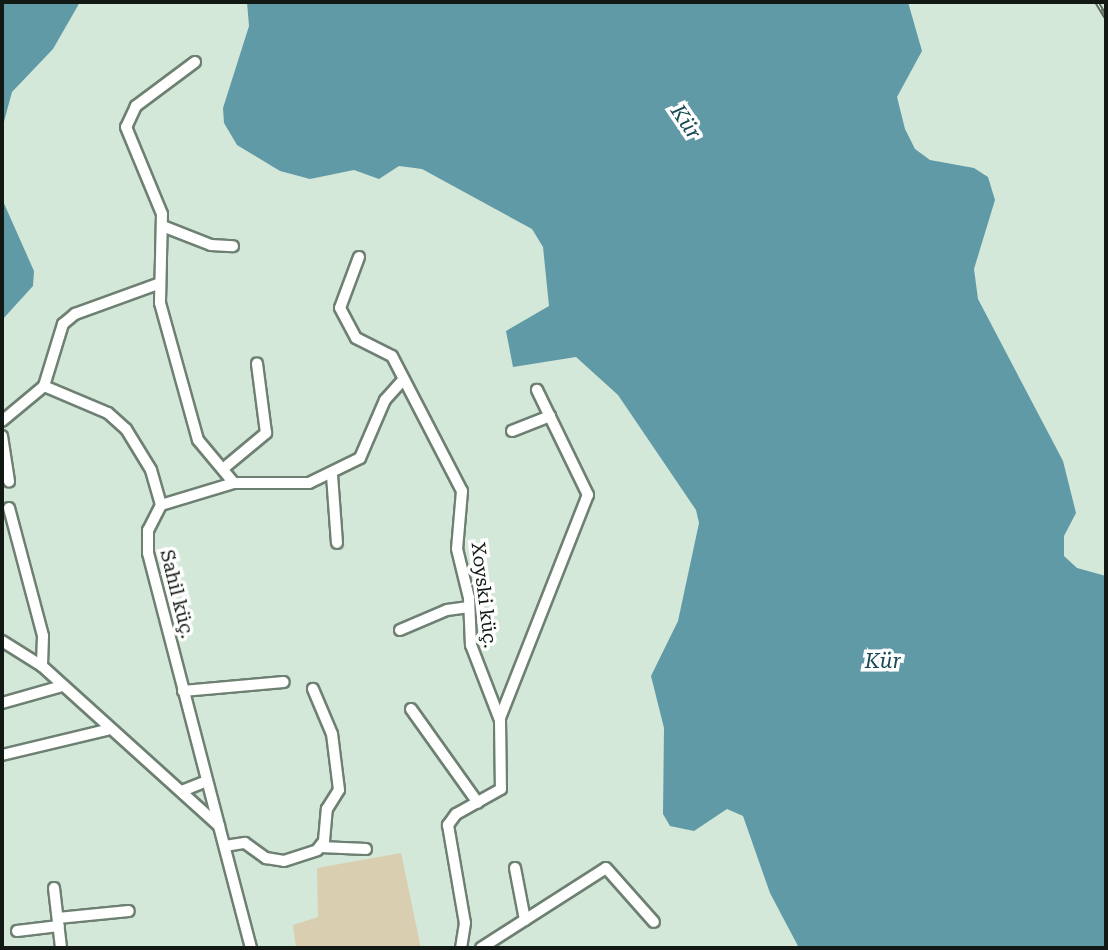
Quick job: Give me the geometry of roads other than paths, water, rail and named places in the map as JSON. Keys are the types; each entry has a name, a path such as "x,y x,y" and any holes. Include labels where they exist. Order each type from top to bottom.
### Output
{"street":[{"path":"195,62 127,116 130,143 157,197 165,227 158,284 193,431 225,468 234,483"},
{"path":"165,227 211,245 233,246"},
{"name":"Xoyski küç.","path":"359,257 342,298 346,325 356,338 392,356 462,491 457,549 469,607 471,645 499,718 501,789 456,814 448,825 465,923 461,948"},
{"path":"2,421 44,386 63,324 75,314 158,284"},
{"path":"225,468 266,433 257,364"},
{"path":"44,386 108,413 126,429 151,470 161,505 234,483 288,485 331,475 360,458 385,400 404,379"},
{"path":"499,718 586,506 586,486 537,390"},
{"path":"512,431 550,416"},
{"path":"2,436 9,481"},
{"path":"331,475 337,543"},
{"name":"Sahil küç.","path":"161,505 148,530 148,554 251,948"},
{"path":"9,508 43,636 42,666"},
{"path":"400,630 446,610 469,607"},
{"name":"Sahil küç.","path":"2,642 42,666 107,730 182,791 219,826"},
{"path":"183,691 284,682"},
{"path":"2,703 62,687"},
{"path":"313,689 332,734 339,790 330,802 320,847"},
{"path":"411,709 478,803"},
{"path":"2,755 107,730"},
{"path":"182,791 207,781"},
{"path":"225,846 245,844 266,858 284,861 320,847 366,849"},
{"path":"515,868 525,920"},
{"path":"481,948 606,868 654,922"},
{"path":"54,888 61,948"},
{"path":"17,931 129,911"}],"water":[{"path":"2,2 80,2 53,49 12,92 2,129"},
{"name":"Kür","path":"247,2 908,2 922,51 897,97 905,129 915,149 930,160 974,168 988,177 995,200 974,269 978,299 1063,461 1076,513 1064,536 1064,556 1077,568 1106,576 1106,948 799,948 770,893 743,816 727,809 694,831 670,826 663,814 664,728 651,676 678,621 699,523 696,510 618,395 576,357 513,367 506,331 549,306 543,247 532,229 422,169 399,166 379,179 354,170 310,179 280,171 237,145 224,123 223,108 249,26"},
{"path":"2,199 34,271 33,286 2,320"}],"railway":[{"path":"1097,2 1106,17"}]}
